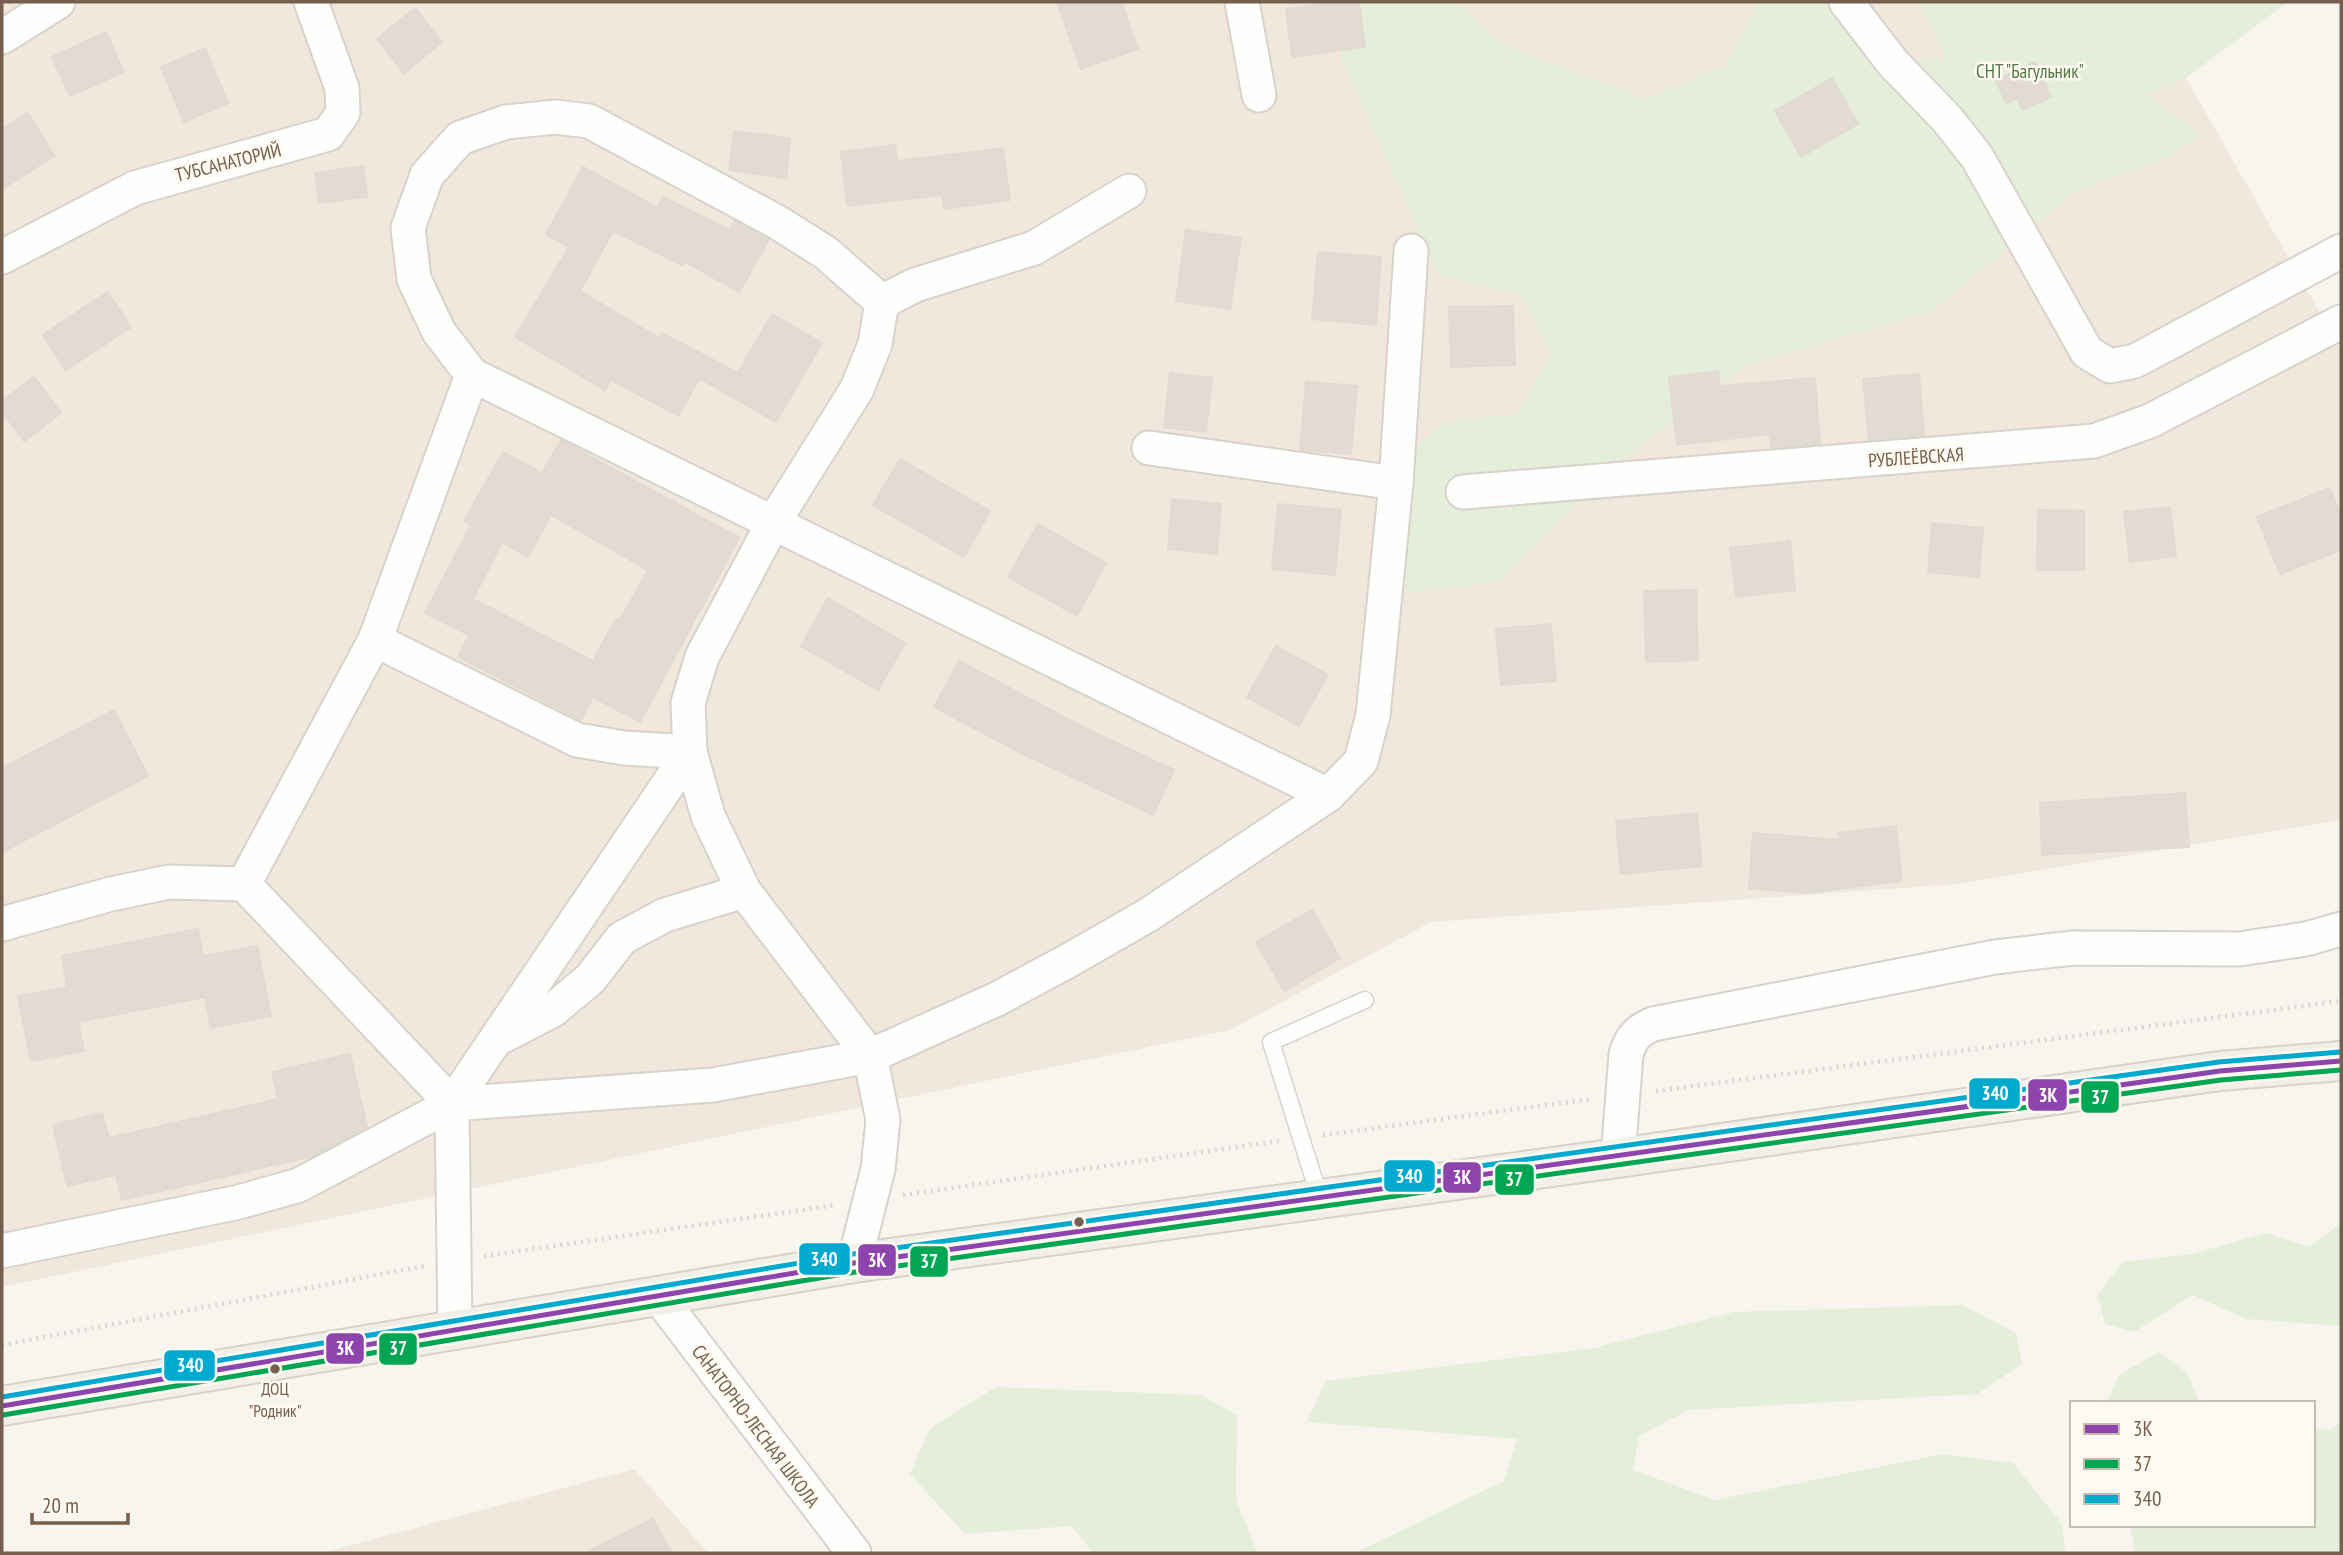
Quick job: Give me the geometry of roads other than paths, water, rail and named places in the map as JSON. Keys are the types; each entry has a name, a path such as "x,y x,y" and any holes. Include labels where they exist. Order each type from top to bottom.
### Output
{"main road":[{"path":"2,1406 854,1263 1618,1158 2220,1071 2341,1061"}],"street":[{"path":"2,37 58,2"},
{"name":"ТУБСАНАТОРИЙ","path":"2,257 135,188 328,134 343,113 342,89 311,2"},
{"path":"1242,2 1259,95"},
{"path":"1846,2 1892,62 1947,118 1977,157 2087,352 2110,366 2135,361 2341,251"},
{"path":"883,302 826,253 777,222 589,121 555,117 506,122 460,138 427,175 408,228 414,279 439,332 472,375 1328,796"},
{"path":"883,302 915,285 1034,248 1129,191"},
{"path":"2,1251 239,1202 299,1185 452,1104 713,1085 870,1056 984,1005 1066,962 1148,915 1328,796 1361,761 1373,715 1396,483 1412,251"},
{"path":"854,1263 878,1169 883,1120 870,1056 744,891 708,816 690,752 688,703 702,657 774,523 857,389 875,344 883,302"},
{"name":"РУБЛЕЁВСКАЯ","path":"1463,492 2094,441 2150,421 2341,322"},
{"path":"244,884 375,640 472,375"},
{"path":"1149,448 1396,483"},
{"path":"375,640 578,740 624,748 690,752"},
{"path":"455,1331 452,1104 690,752"},
{"path":"2,924 111,894 169,882 244,884 452,1104"},
{"path":"496,1040 553,1010 590,979 622,938 665,915 744,891"},
{"path":"1618,1158 1622,1095 1630,1041 1640,1030 1653,1024 1996,957 2073,947 2239,949 2306,939 2341,929"},
{"name":"САНАТОРНО-ЛЕСНАЯ ШКОЛА","path":"659,1297 854,1553"}],"lane":[{"path":"1320,1199 1271,1042 1366,1000"}],"place":[{"name":"ДОЦ \"Родник\"","path":"275,1369"}],"park label":[{"name":"СНТ \"Багульник\"","path":"2030,71"}]}
